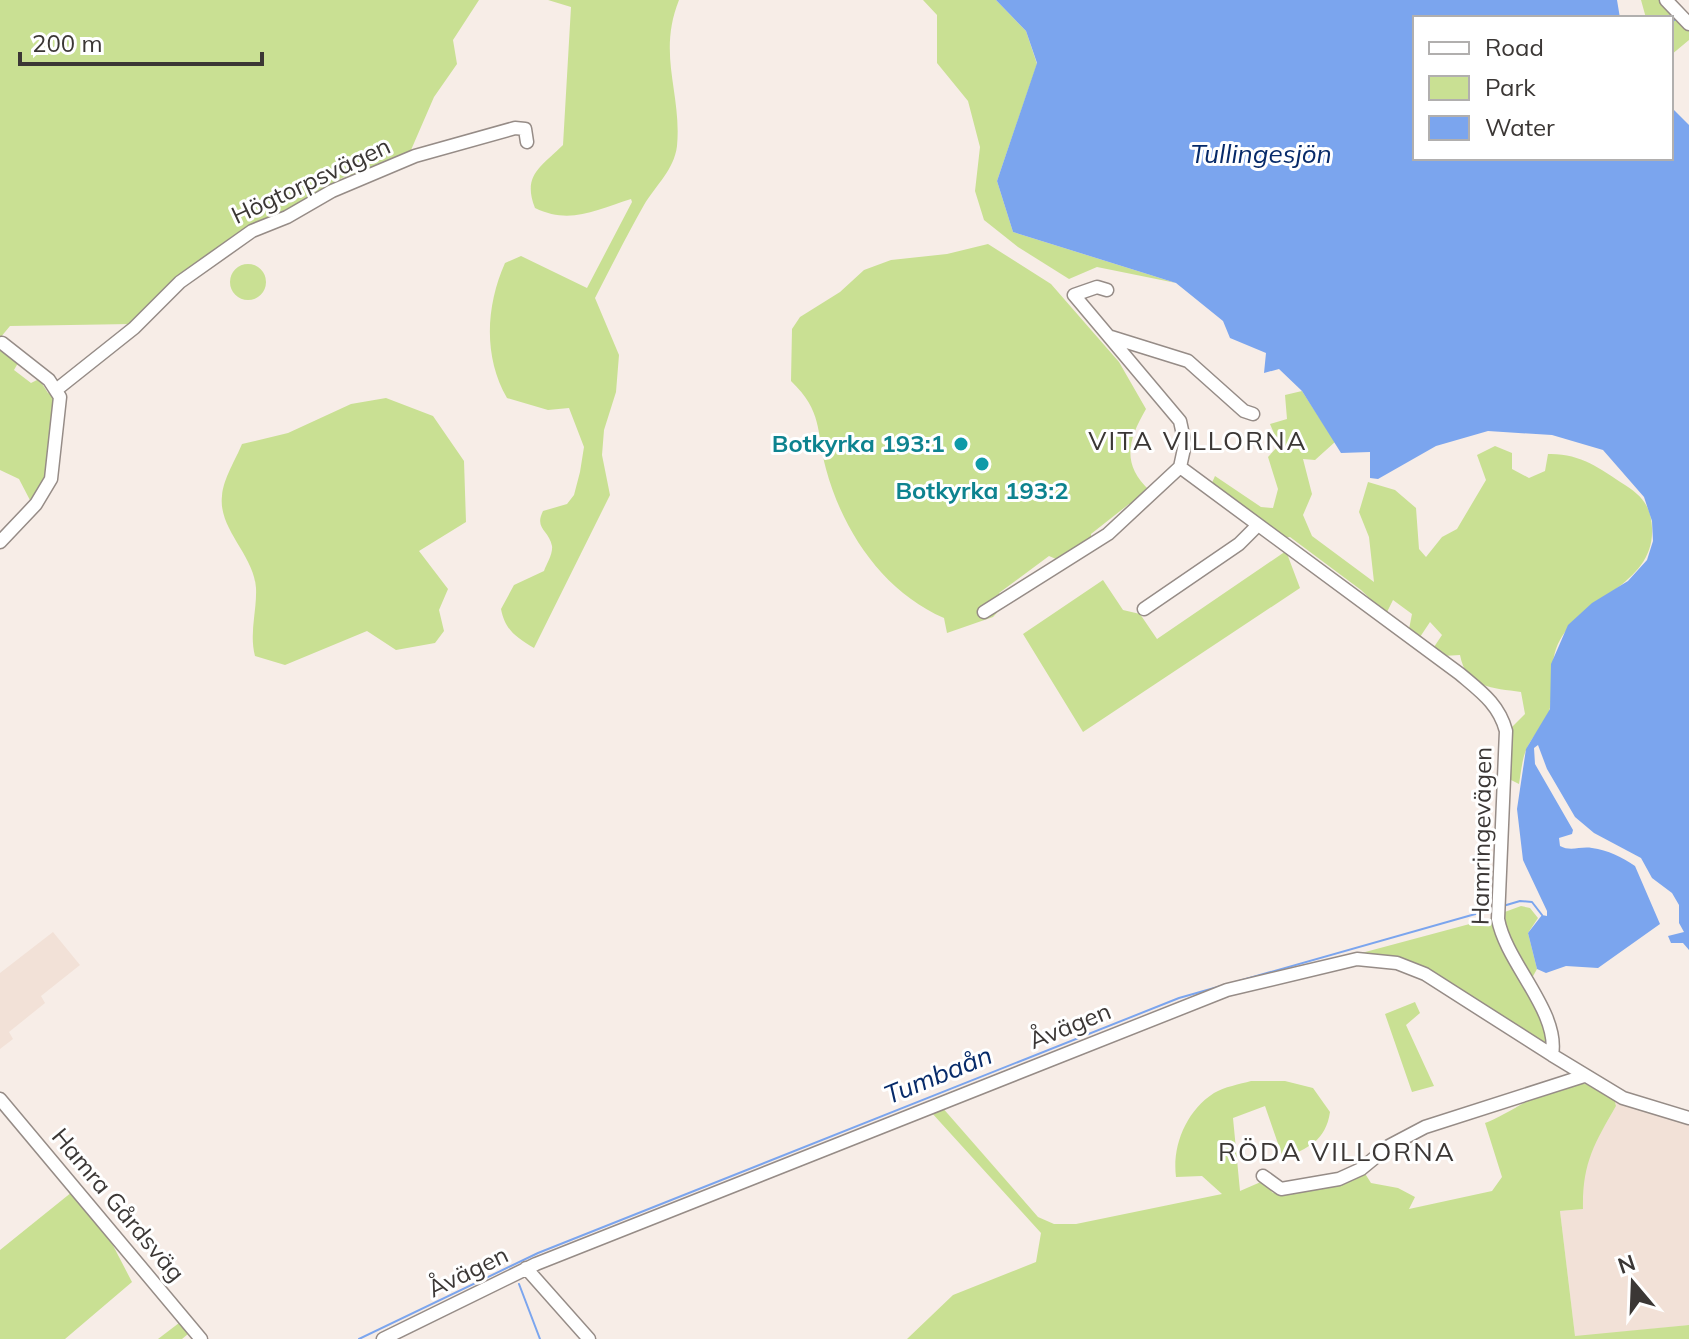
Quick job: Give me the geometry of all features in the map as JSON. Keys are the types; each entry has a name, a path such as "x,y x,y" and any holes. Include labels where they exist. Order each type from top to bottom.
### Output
{"street":[{"path":"1666,0 1689,24"},
{"name":"Högtorpsvägen","path":"56,390 134,328 180,282 252,231 287,217 351,182 415,156 515,128 525,129 527,142"},
{"path":"984,612 1108,534 1180,467 1185,444 1180,421 1074,295 1097,287 1107,290"},
{"path":"1108,336 1188,361 1244,411 1253,414"},
{"path":"0,542 36,504 51,479 60,397 49,380 2,343"},
{"name":"Hamringevägen","path":"1180,467 1460,674 1490,699 1501,715 1506,731 1498,919 1503,940 1553,1033 1552,1055"},
{"path":"1144,609 1246,539 1258,525"},
{"name":"Åvägen","path":"383,1339 526,1268 1190,1002 1357,959 1397,963 1425,974 1552,1055"},
{"path":"1552,1055 1623,1098 1689,1118"},
{"path":"1263,1176 1281,1189 1339,1179 1361,1169 1389,1146 1425,1127 1584,1076"},
{"name":"Hamra Gårdsväg","path":"0,1099 201,1339"},
{"path":"526,1268 589,1339"}],"shaded area":[{"path":"53,932 80,965 41,996 45,1003 9,1032 13,1039 0,1049 0,973"},
{"path":"1614,1098 1640,1110 1689,1124 1689,1325 1575,1337 1560,1211 1583,1209 1582,1183 1588,1154 1616,1106"}],"green space":[{"path":"0,0 479,0 453,40 457,64 434,97 411,150 386,164 342,178 291,212 256,226 131,324 10,326 0,338"},
{"path":"548,0 679,0 670,39 678,127 672,163 644,205 595,298 619,355 616,392 604,430 602,455 610,495 534,648 512,632 501,609 514,585 544,571 552,546 541,526 541,517 543,511 567,504 574,495 584,447 569,408 548,410 507,398 499,382 491,348 494,296 505,263 521,256 587,288 632,202 631,199 572,216 535,208 532,179 563,145 571,7"},
{"path":"923,0 996,0 1026,31 1037,64 997,181 1013,232 1176,283 1097,267 1069,279 1018,247 984,220 975,191 980,147 968,101 937,63 937,15"},
{"path":"1641,0 1663,0 1689,27 1689,40 1673,53 1673,16 1645,16"},
{"path":"988,244 1051,284 1119,362 1146,409 1135,431 1130,452 1135,471 1150,491 1135,506 1129,504 1091,534 1091,540 1056,559 1049,556 999,593 1005,604 993,617 947,633 944,618 922,607 885,576 855,537 843,515 826,469 814,412 791,381 792,329 800,317 840,292 864,270 891,260 947,254"},
{"path":"248,264 261,269 266,282 261,295 248,300 235,295 230,282 235,269"},
{"path":"0,347 18,363 14,370 31,383 39,379 48,393 57,396 48,479 32,504 19,479 0,470"},
{"path":"1302,391 1335,442 1315,460 1303,459 1312,494 1303,515 1312,536 1374,582 1369,537 1359,512 1368,482 1395,490 1416,508 1419,549 1426,557 1442,537 1457,529 1486,480 1477,455 1495,446 1512,453 1512,469 1529,478 1545,471 1548,454 1580,459 1631,489 1648,508 1652,528 1650,547 1642,563 1631,577 1571,625 1560,640 1554,658 1549,712 1525,752 1519,784 1509,779 1509,730 1525,714 1521,692 1491,687 1475,680 1463,666 1460,655 1443,656 1434,647 1442,635 1430,622 1420,637 1409,629 1412,614 1393,600 1386,614 1361,590 1290,537 1283,538 1211,485 1215,476 1261,507 1273,508 1278,489 1268,457 1279,445 1270,424 1287,419 1285,395"},
{"path":"386,398 433,416 464,461 466,522 419,551 448,589 439,610 444,631 435,643 396,650 367,631 285,665 255,656 254,576 230,531 222,508 225,483 242,444 288,433 351,404"},
{"path":"1286,551 1300,588 1083,732 1023,634 1103,580 1123,610 1140,614 1157,639"},
{"path":"1521,906 1530,908 1538,918 1528,933 1537,969 1532,978 1502,921 1502,913"},
{"path":"1492,918 1551,1036 1544,1043 1399,958 1378,954 1354,955"},
{"path":"1415,1002 1420,1013 1406,1025 1434,1086 1412,1092 1385,1014"},
{"path":"1251,1081 1285,1081 1313,1088 1330,1112 1324,1130 1314,1142 1283,1158 1265,1106 1233,1118 1240,1191 1263,1181 1273,1193 1316,1188 1364,1172 1371,1183 1398,1188 1415,1197 1409,1209 1492,1191 1502,1177 1485,1123 1559,1087 1585,1084 1604,1092 1614,1098 1616,1106 1587,1167 1583,1209 1560,1211 1575,1336 1689,1325 1689,1339 907,1339 953,1295 1036,1262 1041,1233 931,1112 941,1106 1038,1217 1054,1224 1076,1224 1222,1194 1202,1176 1176,1177 1176,1153 1183,1130 1204,1101 1222,1089"},
{"path":"72,1192 105,1230 132,1282 65,1339 0,1339 0,1250"},
{"path":"179,1323 188,1334 182,1339 158,1339"}],"water":[{"name":"Tullingesjön","path":"996,0 1617,0 1620,16 1413,16 1413,160 1673,160 1673,109 1689,125 1689,950 1683,943 1671,943 1668,936 1684,932 1679,923 1679,905 1672,893 1652,878 1641,858 1594,833 1575,817 1547,769 1538,745 1534,748 1535,764 1573,830 1572,834 1559,838 1560,846 1604,850 1635,866 1660,924 1598,968 1566,966 1546,973 1537,969 1528,933 1542,915 1547,916 1547,911 1523,860 1517,809 1526,749 1550,709 1551,664 1568,625 1592,603 1628,581 1647,560 1653,541 1652,521 1644,497 1603,450 1552,435 1488,431 1436,446 1378,479 1370,478 1370,452 1341,453 1302,391 1279,369 1264,373 1266,353 1230,338 1223,321 1176,283 1013,232 997,181 1037,63 1026,31"}],"waterway":[{"name":"Tumbaån","path":"1503,906 1520,901 1532,902 1542,915"},
{"name":"Tumbaån","path":"359,1339 538,1253 1179,998 1493,909"},
{"path":"519,1284 540,1339"}],"place":[{"name":"Botkyrka 193:1","path":"961,444"},
{"name":"Botkyrka 193:2","path":"982,464"}],"district":[{"name":"VITA VILLORNA","path":"1198,441"},
{"name":"RÖDA VILLORNA","path":"1337,1152"}]}
